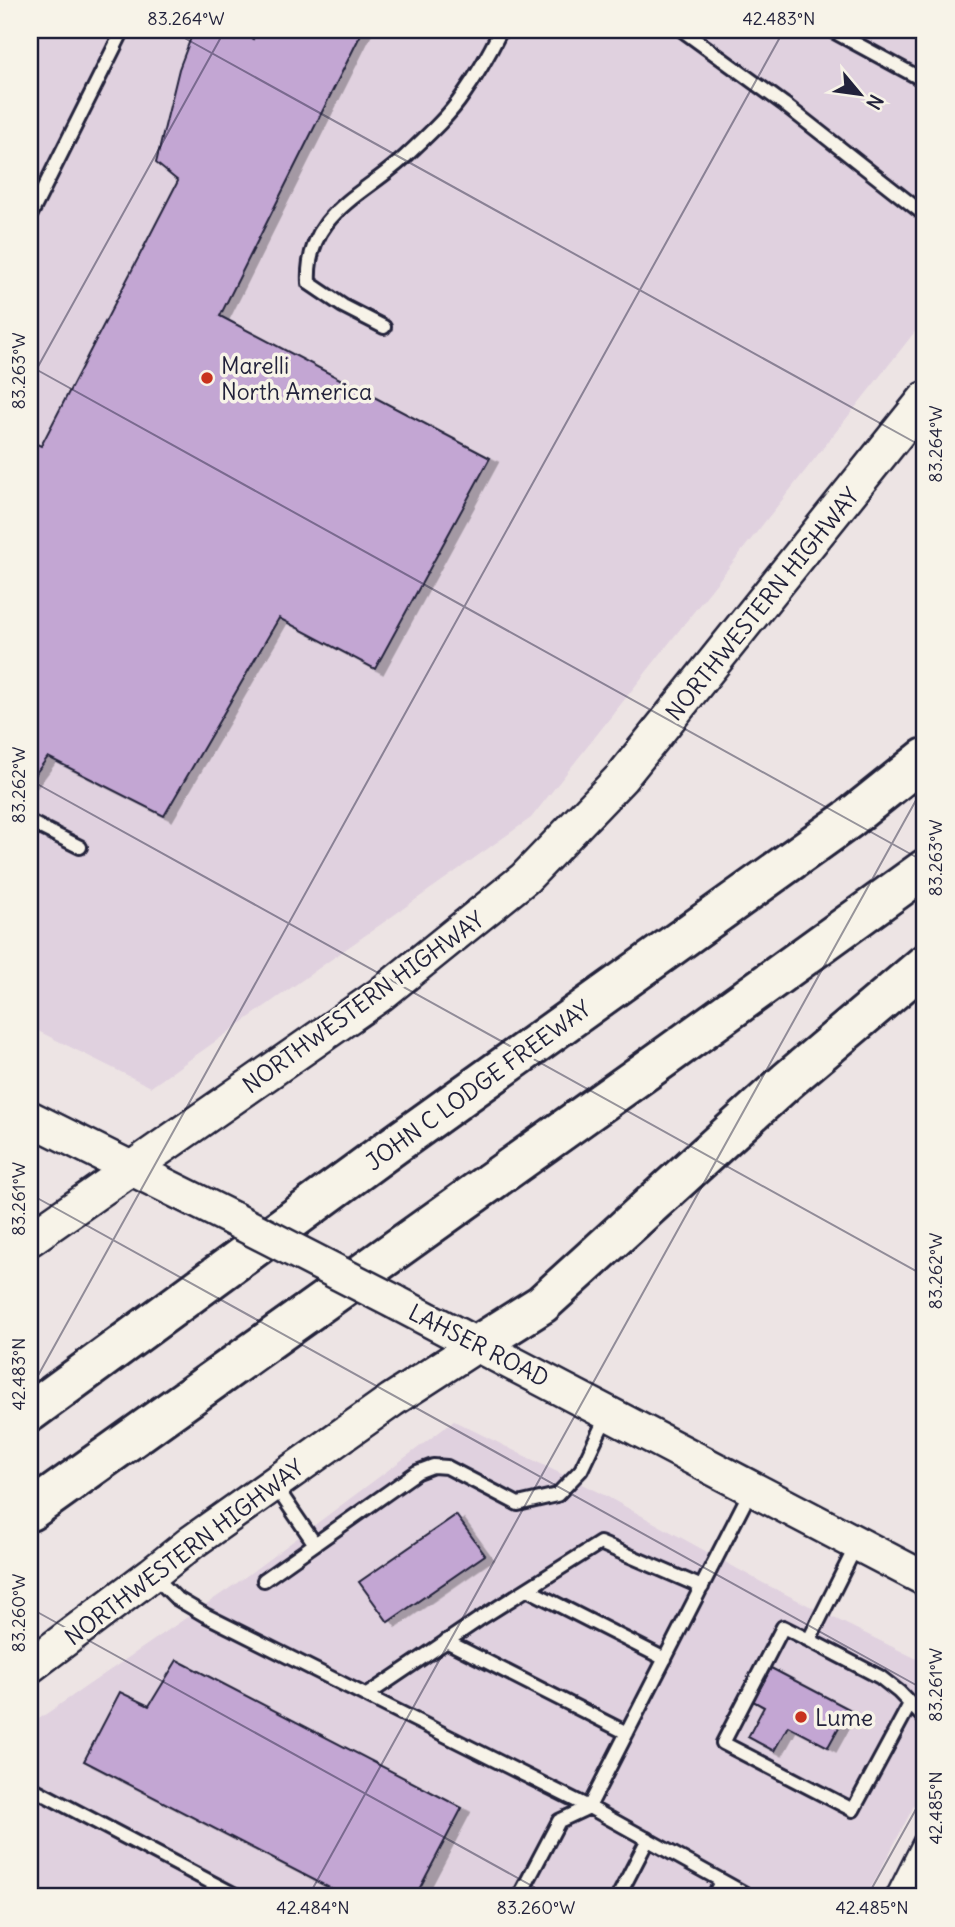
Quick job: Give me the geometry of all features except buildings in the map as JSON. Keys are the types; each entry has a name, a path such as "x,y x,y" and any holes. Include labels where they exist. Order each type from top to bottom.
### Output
{"highway":[{"name":"JOHN C LODGE FREEWAY","path":"30,1412 404,1138 849,819 925,758"},
{"path":"30,1511 925,869"},
{"path":"477,1345 542,1304 787,1081 925,964"}],"main road":[{"name":"NORTHWESTERN HIGHWAY","path":"30,1239 380,995 526,878 622,777 925,399"},
{"name":"LAHSER ROAD","path":"30,1118 395,1302 925,1579"},
{"name":"NORTHWESTERN HIGHWAY","path":"30,1666 192,1542 392,1400 477,1345"}],"street":[{"path":"898,1897 925,1843"}],"lane":[{"path":"30,216 123,30"},
{"path":"384,327 342,306 309,283 308,268 313,246 325,223 345,202 406,156 462,97 501,30"},
{"path":"682,30 784,104 925,215"},
{"path":"831,30 925,81"},
{"path":"30,822 80,847"},
{"path":"264,1580 417,1472 433,1465 447,1467 517,1504 557,1495 581,1470 608,1412"},
{"path":"274,1484 315,1544"},
{"path":"519,1897 559,1821 589,1807 751,1490"},
{"path":"367,1695 600,1543 702,1587"},
{"path":"809,1640 857,1544"},
{"path":"152,1574 176,1598 205,1615 589,1807 751,1897"},
{"path":"527,1589 665,1659"},
{"path":"910,1703 853,1810 723,1743 783,1627 880,1677 910,1703 925,1719"},
{"path":"446,1642 627,1733"},
{"path":"30,1787 239,1897"},
{"path":"618,1897 648,1839"},
{"path":"713,1897 721,1882"}],"shaded area":[{"path":"30,30 925,30 925,319 531,818 151,1087 30,1027"},
{"path":"454,1421 606,1496 763,1583 925,1663 925,1784 867,1897 30,1897 30,1725 237,1583"}],"place":[{"name":"Marelli North America","path":"207,378"},
{"name":"Lume","path":"801,1717"}]}
